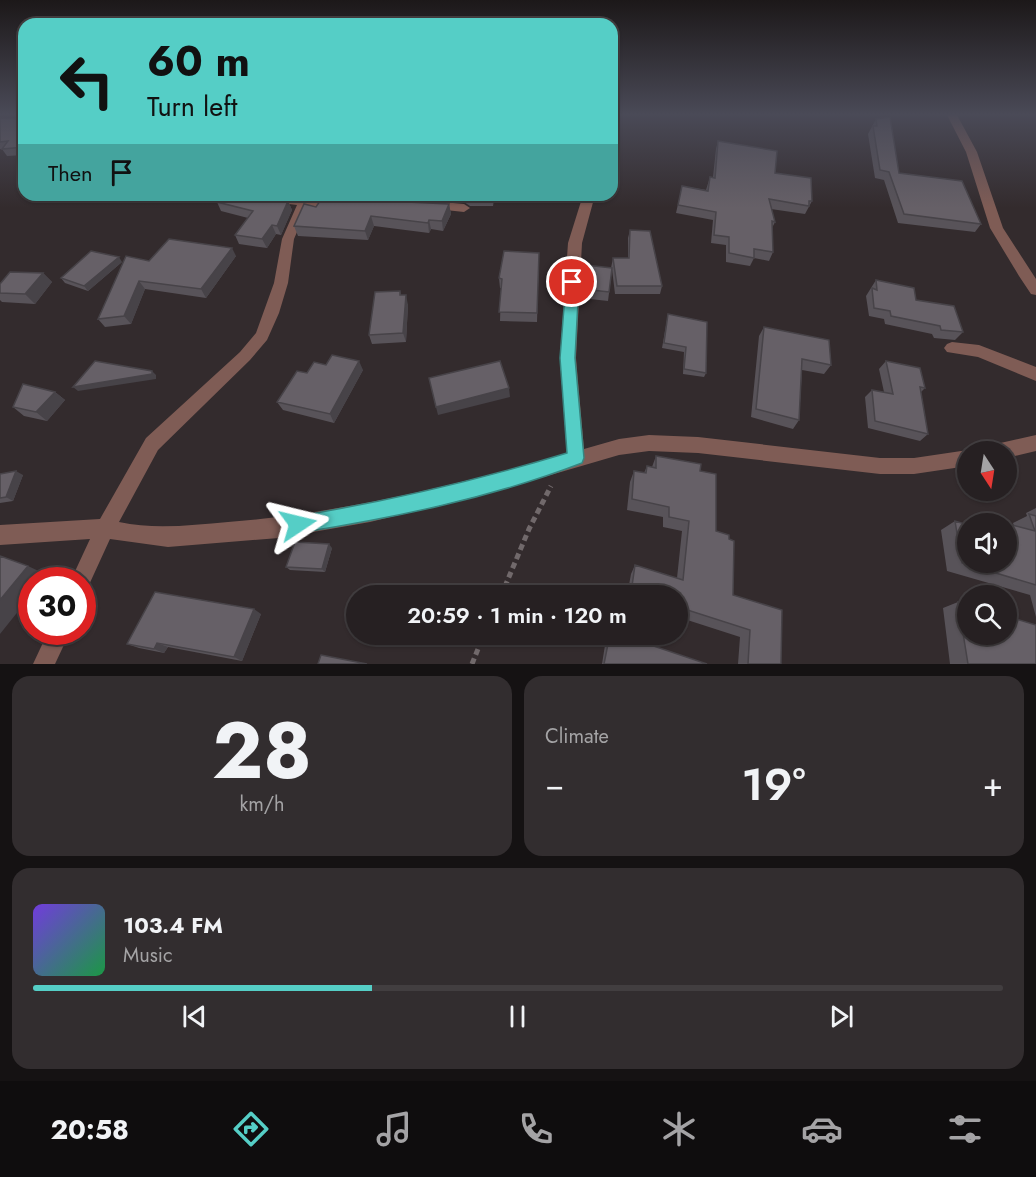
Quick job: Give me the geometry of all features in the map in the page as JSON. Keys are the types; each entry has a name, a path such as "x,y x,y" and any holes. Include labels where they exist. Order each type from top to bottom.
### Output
{"street":[{"path":"967,146 983,194 1004,244 1036,290"},
{"path":"87,567 105,528 152,444 245,356 262,336 281,283 288,239 304,201"},
{"path":"335,201 350,202"},
{"path":"570,460 567,358 575,243 587,201"},
{"path":"421,204 464,208"},
{"path":"952,348 979,351 1036,374"},
{"path":"1017,447 1036,442"},
{"path":"0,535 105,528 126,533 168,537 279,528 370,513 489,484 619,447 649,443 710,446 880,466 914,466 957,460"},
{"path":"44,664 53,645"}],"path":[{"path":"506,585 529,530 570,460"},
{"path":"472,664 480,645"}],"building":[{"path":"4,146 18,146 18,148 2,149"},
{"path":"718,146 747,146 777,151 775,173 811,178 812,201 809,201 809,206 769,199 775,222 772,221 773,252 754,249 754,258 729,253 729,237 714,235 716,212 678,205 682,186 708,191 710,177 715,178"},
{"path":"876,146 895,146 899,173 962,181 981,224 904,214 889,172 880,170"},
{"path":"288,201 277,226 272,225 262,239 235,235 253,211 217,202"},
{"path":"320,201 449,204 442,221 429,220 428,223 371,216 365,231 294,226 304,204 316,207"},
{"path":"630,230 650,231 662,286 617,286 613,258 629,258"},
{"path":"169,239 232,248 201,289 139,281 124,316 98,319 126,256 149,261"},
{"path":"91,251 119,257 84,286 61,278"},
{"path":"504,251 539,253 537,313 499,312 502,279 499,278"},
{"path":"585,265 612,268 609,292 583,289"},
{"path":"10,272 43,273 25,294 0,293 0,284"},
{"path":"876,280 914,288 916,300 954,306 963,332 941,330 940,326 891,316 890,311 874,308 872,288 877,290"},
{"path":"400,291 400,295 406,295 403,333 369,335 375,292"},
{"path":"668,314 707,322 706,373 684,369 686,347 664,343"},
{"path":"764,327 829,340 831,365 802,359 799,420 756,409"},
{"path":"332,355 359,361 330,414 277,402 297,371 307,373 314,362 326,365"},
{"path":"95,361 152,371 152,374 73,387"},
{"path":"500,361 509,388 436,407 429,378"},
{"path":"886,361 920,368 925,388 920,387 928,434 875,421 872,390 893,394"},
{"path":"23,384 55,392 36,412 13,407"},
{"path":"656,456 701,464 700,471 716,474 716,531 729,535 729,539 734,541 733,595 782,610 781,664 748,664 750,630 688,610 688,585 632,585 635,565 683,580 689,521 669,517 669,507 632,499 634,471 646,473 647,466 656,468"},
{"path":"16,471 6,497 0,498 0,474"},
{"path":"1029,514 1036,516 1036,585 996,573 1017,573 1017,526 1035,531"},
{"path":"295,542 329,544 322,569 286,567"},
{"path":"0,556 28,566 18,567 18,578 0,600"},
{"path":"155,592 254,609 234,657 157,643 154,649 127,644"},
{"path":"1017,619 1036,625 1036,664 968,664 965,645 1017,645"},
{"path":"608,645 651,645 707,664 604,664"},
{"path":"321,655 367,664 318,664"}],"route":[{"path":"298,524 370,513 489,484 576,458 576,437 567,358 572,282"}]}
